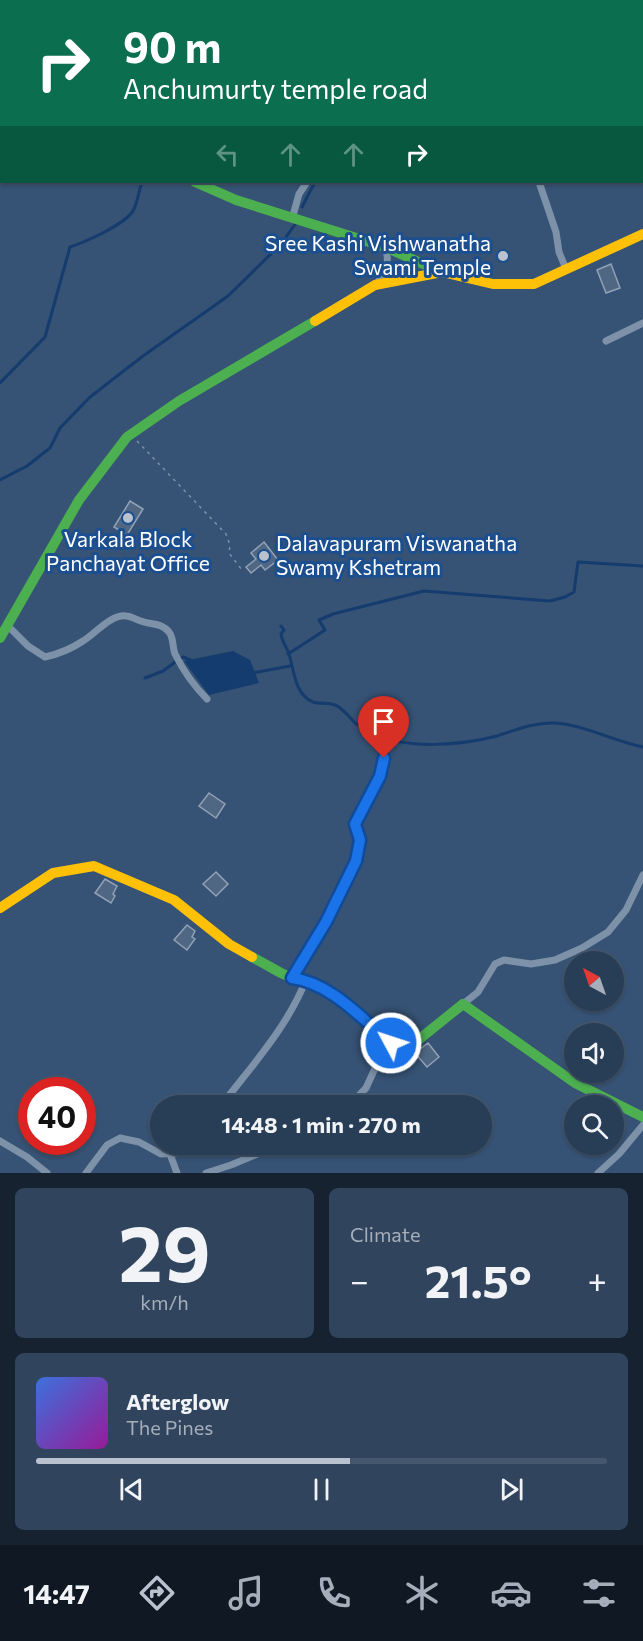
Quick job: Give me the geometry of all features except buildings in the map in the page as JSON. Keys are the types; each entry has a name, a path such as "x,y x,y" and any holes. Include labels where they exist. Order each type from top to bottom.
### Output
{"main road":[{"path":"197,183 236,200 384,247 442,272 493,284 534,284 643,234"},
{"path":"0,638 79,500 131,434 179,401 375,285 442,272"},
{"path":"0,908 53,873 94,866 174,900 229,944 292,978 306,980 330,993 391,1043 407,1049 463,1004 575,1083 643,1117"}],"street":[{"path":"292,219 299,195 306,183"},
{"path":"538,183 556,232 559,252 567,269"},
{"path":"375,285 386,270 388,261 384,247"},
{"path":"606,341 643,324"},
{"path":"7,625 45,657 59,654 84,641 117,617 127,615 142,622 162,626 169,631 176,654 194,685 207,699"},
{"path":"292,978 326,922 356,861 360,840 355,824 380,776 384,758"},
{"path":"463,1004 478,992 495,964 504,960 531,964 555,960 582,948 608,932 626,910 643,875"},
{"path":"230,1095 273,1041 296,1005 306,980"},
{"path":"359,1095 366,1088 378,1062 391,1043"},
{"path":"598,1173 626,1146 643,1125"},
{"path":"86,1173 107,1145 120,1138 139,1142 150,1148"},
{"path":"0,1141 27,1157 47,1173"},
{"path":"170,1155 177,1173"},
{"path":"206,1173 231,1166 256,1155"}],"path":[{"path":"131,434 226,534 230,545 229,553 242,570"}],"water":[{"path":"233,651 250,660 259,683 209,695 184,661"}],"waterway":[{"path":"0,383 45,337 70,247 105,232 130,215 142,183"},
{"path":"302,207 314,183"},
{"path":"0,480 27,466 50,448 60,428 90,397 228,296 281,244 296,223"},
{"path":"288,654 325,630 319,620 333,614 424,591 550,601 574,592 578,562 643,566"},
{"path":"281,626 284,630 281,636 288,651 295,679 306,698 316,703 336,705 355,723 388,739 419,744 452,744 497,736 532,725 555,723 566,724 643,747"},
{"path":"180,659 183,657 195,662"},
{"path":"145,678 163,671 178,660"},
{"path":"253,673 290,666"}],"traffic: fast":[{"path":"197,183 236,200 385,247 441,272"},
{"path":"0,638 79,500 127,437 179,401 315,321"},
{"path":"252,957 281,973 292,978 306,980 330,993 391,1043 407,1049 463,1004 575,1083 643,1117"}],"traffic: slow":[{"path":"315,321 375,285 442,272 493,284 534,284 643,234"},
{"path":"0,908 53,873 94,866 174,900 229,944 252,957"}],"place":[{"name":"Sree Kashi Vishwanatha Swami Temple","path":"503,256"},
{"name":"Varkala Block Panchayat Office","path":"128,518"},
{"name":"Dalavapuram Viswanatha Swamy Kshetram","path":"264,556"}],"route":[{"path":"384,758 383,770 355,824 360,840 356,861 326,922 292,978 306,980 330,993 391,1043"}]}
